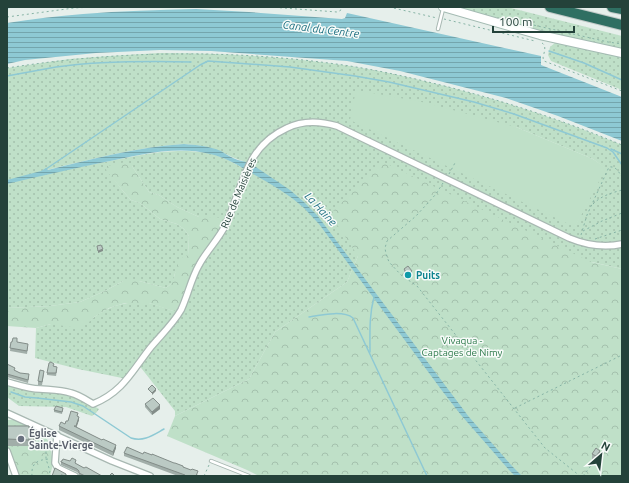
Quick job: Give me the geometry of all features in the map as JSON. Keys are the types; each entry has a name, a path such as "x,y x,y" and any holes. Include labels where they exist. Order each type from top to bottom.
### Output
{"highway":[{"path":"550,7 622,25"},
{"path":"612,7 622,9"}],"main road":[{"path":"443,7 540,35 622,53"}],"street":[{"name":"Rue de Maisières","path":"7,382 25,387 61,390 73,393 93,404 109,396 121,386 175,319 199,264 226,225 251,161 260,146 269,138 296,124 320,122 337,126 581,242 605,246 622,244"},
{"path":"7,413 112,461 150,476"},
{"path":"57,435 55,464 58,468 75,476"},
{"path":"7,451 16,476"}],"lane":[{"path":"438,29 443,7"},
{"path":"211,461 249,476"}],"path":[{"path":"7,17 74,8 94,7"},
{"path":"270,7 337,12 340,11 342,7"},
{"path":"389,7 535,41"},
{"path":"529,24 622,44"},
{"path":"542,43 545,46 544,61 622,91"},
{"path":"7,68 70,59 160,53 267,57 337,64 391,73 500,100 622,145"},
{"path":"456,161 436,194 416,216 387,241 384,248 389,262 401,275 417,286 545,448 580,476"},
{"path":"622,177 616,168 612,166 609,167 587,215 581,242 622,230"},
{"path":"591,206 597,199 622,190"},
{"path":"583,231 589,227 622,214"},
{"path":"514,409 622,355"},
{"path":"35,433 44,444 50,471 48,476"},
{"path":"32,476 34,464 47,459"},
{"path":"204,476 211,461"},
{"path":"583,476 593,463"}],"green space":[{"path":"455,7 507,7 622,36 622,49 533,30"},
{"path":"556,42 622,57 622,90 551,61 548,55 550,47"},
{"path":"160,53 232,55 303,60 359,68 415,79 500,101 574,126 622,145 622,269 592,262 358,256 347,282 275,332 249,379 175,416 175,411 138,364 127,379 35,358 36,328 51,324 87,323 108,309 124,304 140,302 149,303 173,311 208,217 199,217 177,207 159,195 149,192 132,166 107,166 107,170 131,200 140,203 160,219 177,224 184,229 189,236 188,255 175,273 173,282 166,288 139,281 123,281 80,302 50,306 7,308 7,68 70,59","holes":["350,119 516,127 593,159 605,168 575,226","184,144 215,149 243,161 247,170 226,159 210,153 188,151 161,152 141,155 48,173 47,170 132,151"]},
{"path":"356,90 427,103 516,127 593,159 606,168 575,227 350,120"},
{"path":"126,162 132,166 149,192 159,195 177,207 199,217 228,218 204,257 181,308 173,311 149,303 125,303 109,308 94,317 88,323 78,328 51,324 36,328 7,326 7,308 50,306 80,302 123,281 139,281 166,288 173,281 178,263 183,257 188,255 189,236 184,229 177,224 160,219 140,203 131,200 106,170 107,166"},
{"name":"Vivaqua - Captages de Nimy","path":"383,162 591,262 622,269 622,476 259,476 167,436 175,416 249,379 275,332 347,282 358,256 330,214"},
{"path":"7,382 73,393 99,409 92,416 66,407 19,406 7,397"},
{"path":"8,420 16,420 27,425 45,437 50,443 53,464 50,476 19,476 7,447"}],"water":[{"name":"Canal du Centre","path":"196,9 342,19 345,18 347,13 541,56 541,65 622,97 622,141 506,98 400,71 347,61 211,51 160,50 96,53 25,60 7,64 7,23 83,14"},
{"path":"184,144 212,148 236,159 250,163 290,190 304,202 317,215 469,417 522,476 515,476 509,470 461,415 319,224 291,197 239,166 215,155 197,151 184,150 158,152 7,184 7,180 41,171 46,168 48,170 132,151"}],"building":[{"path":"101,245 103,249 98,251 97,246"},
{"path":"408,266 412,271 408,275 404,269"},
{"path":"13,338 17,338 17,342 28,344 27,351 10,348"},
{"path":"51,362 54,364 53,366 57,367 56,373 47,373 49,363"},
{"path":"7,364 15,368 14,370 20,373 29,374 28,380 7,374"},
{"path":"40,370 44,371 42,382 38,381"},
{"path":"152,385 156,389 152,393 148,389"},
{"path":"153,398 160,405 152,412 145,404"},
{"path":"56,406 63,408 62,412 54,410"},
{"path":"71,411 78,413 77,416 79,417 76,426 74,426 102,440 103,439 116,445 113,452 59,426 61,422 65,424 66,421 68,421"},
{"path":"7,426 29,426 29,429 34,430 36,433 33,437 29,437 29,440 7,439"},
{"path":"127,447 143,454 144,452 152,454 191,470 198,471 196,476 184,476 185,475 124,453"},
{"path":"596,448 600,451 596,456 592,454"},
{"path":"72,458 76,460 75,463 102,476 85,476 79,473 77,469 61,462 63,459 70,461"},
{"path":"55,468 66,474 66,476 52,476"}],"waterway":[{"path":"7,8 11,7"},
{"path":"549,51 584,63 622,80"},
{"path":"46,169 208,61 290,67 355,76 389,82 474,102 514,114 607,148 613,152 622,165"},
{"path":"7,76 56,67 89,64 191,62"},
{"path":"611,149 622,154"},
{"path":"370,352 370,331 374,297"},
{"path":"309,317 326,314 344,314 353,318 427,476"},
{"path":"11,392 25,397 71,402 83,406 131,438 140,439 152,436 164,429"}],"place":[{"name":"Puits","path":"408,275"},
{"name":"Église Sainte-Vierge","path":"21,439"}],"water label":[{"name":"La Haine","path":"321,209"}]}
